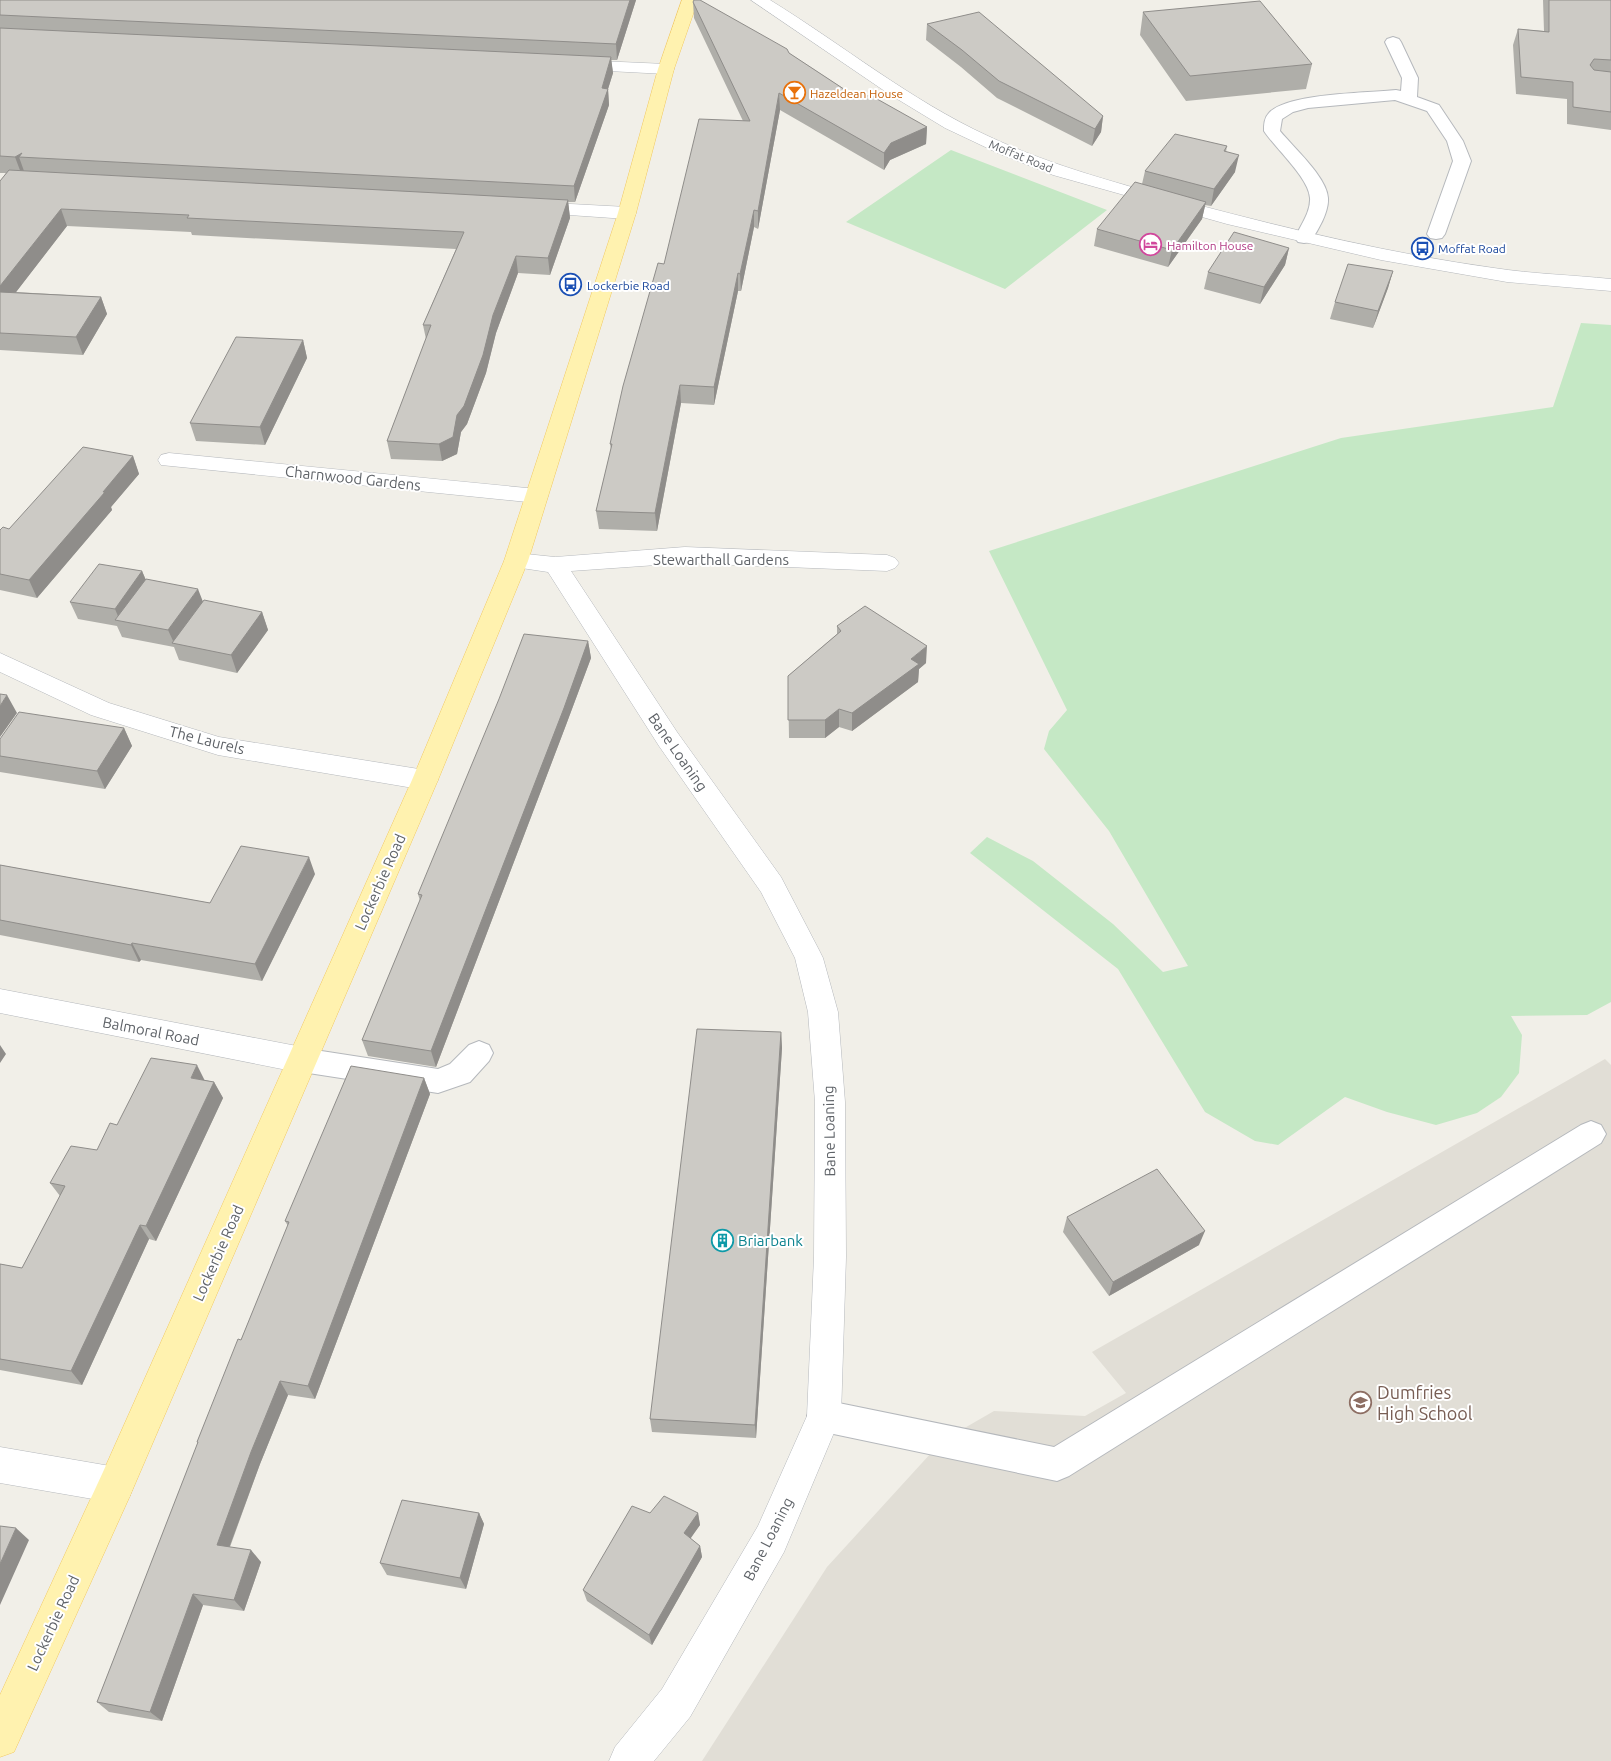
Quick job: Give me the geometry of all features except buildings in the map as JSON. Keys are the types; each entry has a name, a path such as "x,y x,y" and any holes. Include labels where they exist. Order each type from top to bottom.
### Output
{"main road":[{"name":"Lockerbie Road","path":"0,1738 116,1485 425,780 516,561 627,213 666,69 690,0"}],"street":[{"name":"Moffat Road","path":"758,0 791,19 915,102 978,138 1033,162 1148,197 1304,238 1412,261 1494,275 1611,285"},
{"path":"556,64 666,69"},
{"path":"518,207 627,213"},
{"name":"Charnwood Gardens","path":"170,460 537,496"},
{"name":"Stewarthall Gardens","path":"555,565 685,555 887,563"},
{"path":"516,561 555,565"},
{"name":"Bane Loaning","path":"555,565 668,739 771,884 809,958 823,1012 830,1102 830,1257 824,1416 766,1548 676,1703 629,1761"},
{"name":"The Laurels","path":"0,662 100,709 218,746 425,780"},
{"name":"Balmoral Road","path":"0,1001 302,1060"},
{"path":"0,1465 116,1485"}],"lane":[{"path":"1393,42 1410,78 1409,99"},
{"path":"1304,238 1320,197 1317,186 1272,131 1275,116 1287,108 1308,103 1396,94 1433,108 1455,141 1462,161 1436,234"},
{"path":"302,1060 438,1081 460,1073 479,1053"},
{"path":"824,1416 1057,1464 1592,1134"}],"shaded area":[{"name":"Dumfries High School","path":"1605,1059 1611,1065 1611,1761 702,1761 827,1567 942,1441 994,1411 1085,1416 1126,1393 1092,1352"}],"green space":[{"path":"951,150 1107,210 1005,289 846,222"},
{"path":"1581,323 1611,325 1611,1002 1587,1015 1511,1016 1522,1035 1519,1073 1501,1097 1477,1113 1436,1125 1387,1112 1345,1097 1278,1145 1255,1141 1205,1112 1118,969 970,853 987,837 1033,861 1113,924 1163,972 1188,966 1109,831 1044,749 1049,731 1067,710 989,551 1341,438 1553,407"}],"place":[{"name":"Hazeldean House","path":"794,93"},
{"name":"Hamilton House","path":"1151,245"},
{"name":"Moffat Road","path":"1422,248"},
{"name":"Lockerbie Road","path":"571,285"},
{"name":"Briarbank","path":"722,1240"},
{"name":"Dumfries High School","path":"1361,1402"}]}
